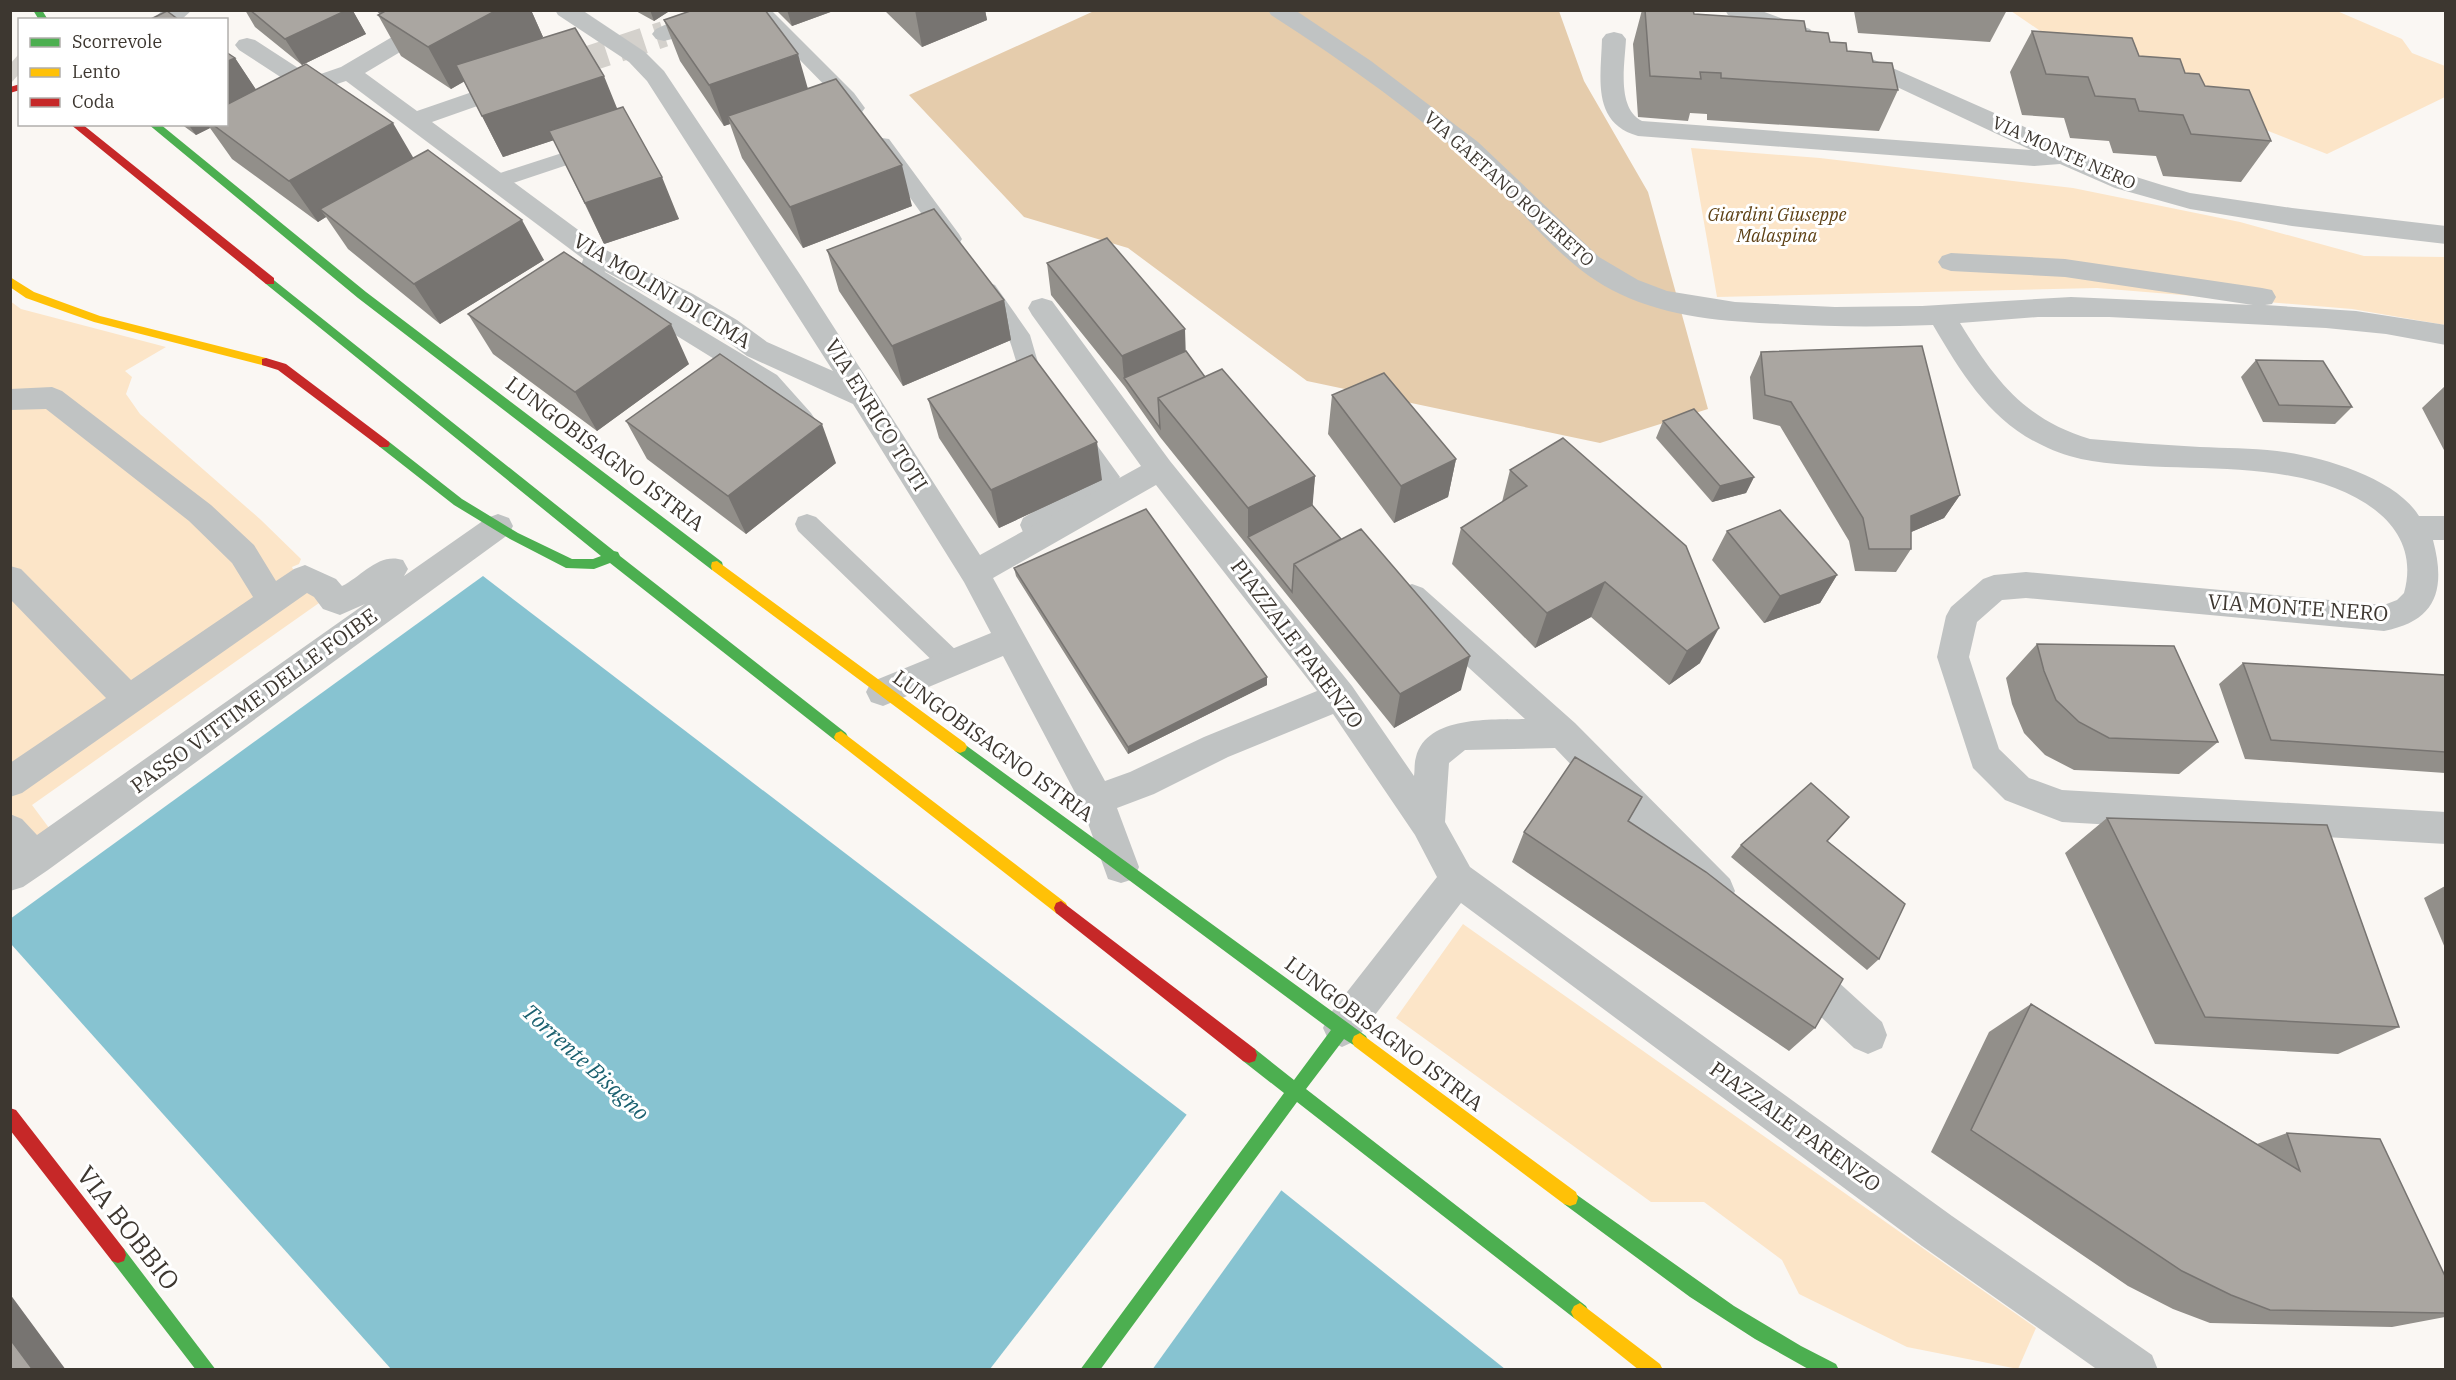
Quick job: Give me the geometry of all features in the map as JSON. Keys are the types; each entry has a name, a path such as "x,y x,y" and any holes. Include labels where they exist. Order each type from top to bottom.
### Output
{"main road":[{"path":"77,126 679,610 1654,1370"},
{"name":"LUNGOBISAGNO ISTRIA","path":"155,126 360,293 884,692 1342,1028 1701,1296 1790,1351 1830,1370"},
{"path":"10,281 30,295 98,319 251,357 282,367 338,407 458,502 498,526 570,564 594,564 614,556"},
{"path":"1089,1370 1293,1090 1342,1028"},
{"name":"VIA BOBBIO","path":"10,1116 207,1370"}],"street":[{"path":"167,18 181,10"},
{"name":"VIA ENRICO TOTI","path":"566,10 637,57 656,76 865,397 975,573 1097,800 1121,867"},
{"path":"664,34 717,10"},
{"name":"VIA GAETANO ROVERETO","path":"1279,10 1415,103 1496,171 1556,234 1588,262 1629,288 1667,302 1735,312 1807,316 1941,315"},
{"name":"VIA MONTE NERO","path":"1736,10 1791,29 1999,124 2065,157 2124,182 2190,201 2292,217 2445,235"},
{"path":"247,45 310,86 349,72 446,15"},
{"path":"1614,39 1615,104 1619,115 1627,123 1638,128 2011,156 2065,157"},
{"name":"VIA MOLINI DI CIMA","path":"349,72 414,120 452,163 495,182 595,255 683,301 727,327 757,349 865,397"},
{"path":"414,120 537,77"},
{"path":"1951,262 2065,268 2289,300 2309,317"},
{"path":"1941,315 2053,307 2309,317 2401,325 2445,335"},
{"name":"PIAZZALE PARENZO","path":"1042,308 1160,469 1340,696 1427,824 1457,879 2035,1301 2137,1370"},
{"name":"VIA MONTE NERO","path":"1941,315 1984,386 2000,403 2018,419 2063,444 2090,450 2303,467 2359,486 2429,528 2423,552 2424,573 2421,592 2414,606 2400,616 2384,618 2026,585 1994,588 1962,616 1953,657 1985,757 2017,789 2062,806 2445,828"},
{"path":"10,400 52,398 200,513 243,554 271,600"},
{"path":"975,573 1160,469"},
{"name":"PASSO VITTIME DELLE FOIBE","path":"23,867 498,526"},
{"path":"10,782 305,578 325,588 334,600 340,603 392,568"},
{"path":"1387,575 1563,734 1737,911"},
{"path":"10,578 130,701"},
{"path":"884,692 1010,639"},
{"path":"1097,800 1142,783 1216,747 1340,696"},
{"path":"1427,824 1432,758 1451,740 1466,735 1563,734"},
{"path":"10,830 23,867"},
{"path":"1342,1028 1457,879"},
{"path":"1780,953 1868,1035"},
{"path":"2035,1301 2092,1370"}],"lane":[{"path":"760,10 847,97 962,253"},
{"path":"826,105 847,97"},
{"path":"495,182 602,146"},
{"path":"921,234 943,226"},
{"path":"568,272 595,255"},
{"path":"595,255 592,265 596,276 769,381 803,419"},
{"path":"974,272 1019,335 1018,372 1055,404"},
{"path":"695,398 741,364"},
{"path":"1032,525 1100,485 1108,477 1068,423"},
{"path":"807,524 951,662"}],"green space":[{"path":"2011,11 2337,11 2402,39 2412,53 2445,66 2445,97 2327,154 2077,56"},
{"name":"Giardini Giuseppe Malaspina","path":"1691,148 1820,158 2073,188 2240,222 2364,256 2445,257 2445,325 2352,309 2097,288 1717,297"},
{"path":"10,301 21,309 166,347 125,371 132,377 126,394 140,414 261,520 301,559 299,564 292,567 303,591 312,589 319,603 32,805 58,840 10,870"},
{"path":"1463,924 2036,1328 2018,1369 1907,1347 1799,1294 1782,1260 1704,1202 1651,1202 1396,1018"}],"shaded area":[{"path":"1094,11 1559,11 1584,81 1648,192 1708,409 1600,443 1307,381 1128,248 1024,217 909,95"}],"water":[{"name":"Torrente Bisagno","path":"483,576 1187,1115 1505,1369 391,1369 11,944 10,919"}],"pier":[{"path":"1188,1113 1283,1188 1152,1370 990,1369"}],"building":[{"path":"250,10 347,10 285,39"},
{"path":"387,10 497,10 428,47 378,15"},
{"path":"693,10 765,10 798,54 709,85 664,20"},
{"path":"1645,10 1693,10 1694,14 1804,21 1806,31 1828,33 1830,42 1846,43 1847,51 1871,53 1873,62 1892,63 1898,90 1721,78 1721,73 1700,72 1701,79 1650,76"},
{"path":"167,11 176,18 153,18"},
{"path":"575,28 604,76 482,116 456,65"},
{"path":"2032,31 2132,38 2139,56 2180,59 2185,73 2199,74 2205,86 2249,90 2271,141 2191,134 2183,115 2139,111 2135,99 2095,96 2088,77 2046,74"},
{"path":"228,53 235,58 228,61"},
{"path":"306,64 393,123 289,181 215,126 228,126 228,104"},
{"path":"836,79 902,165 790,207 728,116"},
{"path":"623,107 662,177 585,203 549,131"},
{"path":"428,150 522,220 414,284 320,209"},
{"path":"934,209 1004,300 892,346 827,250"},
{"path":"1107,238 1185,329 1122,356 1047,263"},
{"path":"564,252 671,324 575,392 468,314"},
{"path":"1922,346 1960,495 1911,516 1911,549 1869,549 1863,518 1791,402 1765,395 1761,352"},
{"path":"1186,351 1205,377 1158,398 1160,428 1124,378"},
{"path":"720,354 822,424 728,496 626,421"},
{"path":"1032,355 1097,442 991,490 928,399"},
{"path":"2256,360 2323,361 2352,407 2279,405"},
{"path":"1222,369 1315,476 1248,508 1158,398"},
{"path":"1384,373 1456,459 1401,486 1332,395"},
{"path":"1694,409 1754,477 1720,486 1663,421"},
{"path":"1563,438 1686,546 1719,628 1687,651 1605,582 1547,613 1461,528 1527,486 1510,470"},
{"path":"1312,505 1341,539 1294,564 1292,592 1248,537"},
{"path":"1146,509 1267,677 1128,747 1014,568"},
{"path":"1780,510 1837,575 1780,596 1727,531"},
{"path":"1361,529 1470,656 1400,694 1294,564"},
{"path":"2037,644 2174,646 2218,742 2109,738 2079,722 2056,700 2044,671"},
{"path":"2243,663 2445,675 2445,752 2271,740"},
{"path":"1575,757 1642,797 1628,821 1706,872 1843,979 1815,1028 1524,832"},
{"path":"1811,783 1849,817 1827,841 1905,904 1879,959 1741,845"},
{"path":"2107,818 2327,825 2399,1027 2205,1017"},
{"path":"2031,1004 2300,1171 2287,1133 2380,1139 2445,1276 2445,1313 2270,1310 2231,1295 2182,1271 1971,1130"},
{"path":"10,1339 33,1370 10,1370"}],"tunnel":[{"path":"582,61 664,34"},
{"path":"10,64 18,71"}],"traffic: fast":[{"path":"37,10 43,18"},
{"path":"155,126 362,295 717,566"},
{"path":"270,281 679,611 841,737"},
{"path":"384,444 458,502 514,536 570,564 594,564 614,556"},
{"path":"960,747 1342,1028"},
{"path":"1089,1370 1342,1028 1360,1041"},
{"path":"1249,1055 1580,1312"},
{"path":"1570,1198 1696,1291 1761,1333 1830,1370"},
{"path":"118,1255 207,1370"}],"traffic: slow":[{"path":"10,281 30,295 98,319 266,362"},
{"path":"717,566 960,747"},
{"path":"841,737 1061,908"},
{"path":"1360,1041 1570,1198"},
{"path":"1580,1312 1654,1370"}],"traffic: jam":[{"path":"10,90 18,88"},
{"path":"77,126 270,281"},
{"path":"266,362 282,367 384,444"},
{"path":"1061,908 1249,1055"},
{"path":"10,1116 118,1255"}]}
